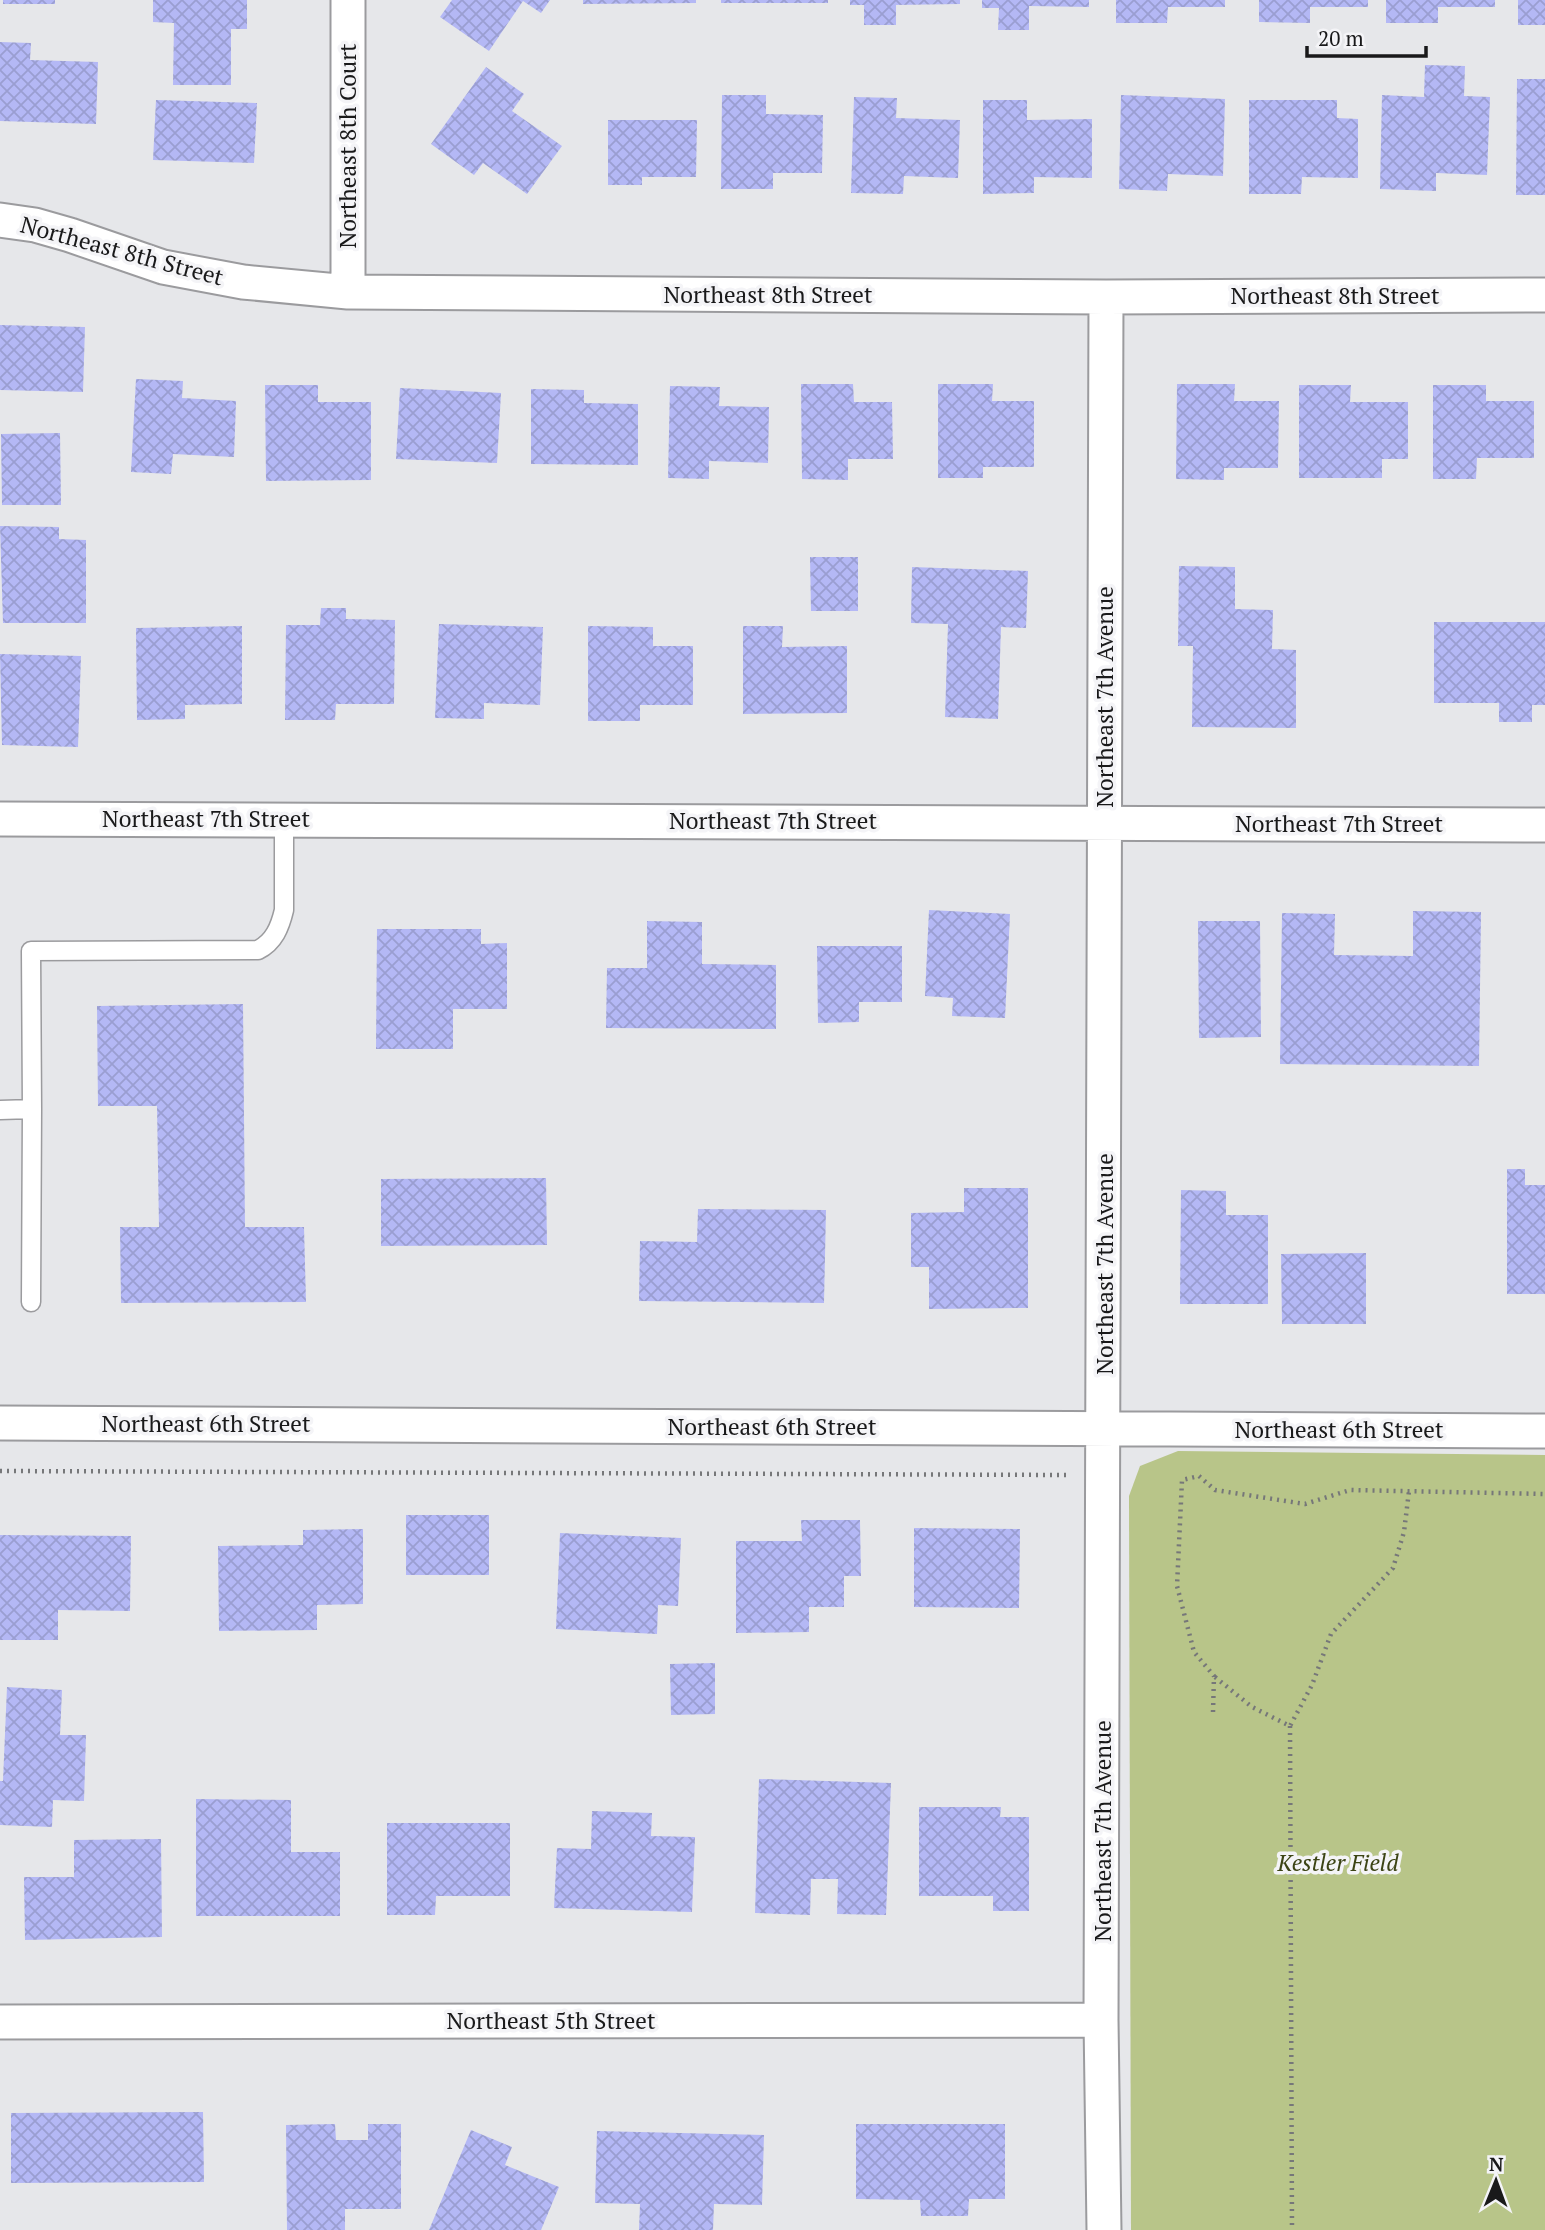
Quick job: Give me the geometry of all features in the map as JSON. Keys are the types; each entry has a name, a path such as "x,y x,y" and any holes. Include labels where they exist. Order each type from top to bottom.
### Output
{"street":[{"name":"Northeast 8th Court","path":"348,0 348,292"},
{"name":"Northeast 8th Street","path":"0,220 35,225 70,235 163,267 243,282 348,292 1106,297 1545,295"},
{"name":"Northeast 7th Avenue","path":"1104,2230 1101,2020 1105,1428 1106,297"},
{"name":"Northeast 7th Street","path":"0,819 1545,825"},
{"name":"Northeast 6th Street","path":"0,1423 1545,1431"},
{"name":"Northeast 5th Street","path":"0,2022 1101,2020"}],"lane":[{"path":"31,1301 31,951 258,950 267,946 281,924 284,910 284,819"},
{"path":"0,1110 32,1110"}],"path":[{"path":"0,1471 1104,1475"},
{"path":"1290,1726 1252,1706 1214,1676 1194,1653 1177,1586 1182,1480 1199,1476 1215,1490 1305,1504 1350,1490 1545,1494"},
{"path":"1292,2230 1290,1726 1312,1685 1331,1634 1393,1569 1404,1532 1409,1491"},
{"path":"1213,1712 1214,1676"}],"green space":[{"name":"Kestler Field","path":"1178,1451 1545,1455 1545,2230 1131,2230 1129,1496 1140,1466"}],"building":[{"path":"3,0 55,0 55,4 3,4"},
{"path":"153,0 247,0 247,29 231,29 231,85 173,85 174,23 153,22"},
{"path":"452,0 550,0 541,13 523,1 489,51 440,17"},
{"path":"583,0 696,0 696,3 583,4"},
{"path":"721,0 828,0 828,3 721,3"},
{"path":"850,0 960,0 960,4 896,5 896,25 864,25 864,5 850,5"},
{"path":"982,0 1089,0 1089,7 1029,6 1029,30 998,30 999,8 982,8"},
{"path":"1116,0 1225,0 1225,7 1168,7 1167,23 1116,23"},
{"path":"1259,0 1368,0 1368,7 1310,7 1310,23 1259,22"},
{"path":"1386,0 1495,0 1495,7 1438,7 1438,23 1386,23"},
{"path":"1518,0 1545,0 1545,25 1518,25"},
{"path":"0,42 31,43 30,60 98,62 96,124 0,121"},
{"path":"1425,65 1465,66 1464,96 1490,97 1487,175 1436,173 1436,191 1380,189 1382,95 1424,97"},
{"path":"486,67 524,94 512,111 562,146 527,194 483,163 474,175 431,144"},
{"path":"1517,79 1545,79 1545,195 1516,195"},
{"path":"722,95 766,95 766,114 823,115 822,173 773,173 773,189 721,189"},
{"path":"1121,95 1225,99 1223,176 1168,174 1167,191 1119,189"},
{"path":"854,97 897,98 896,118 960,120 958,178 904,176 903,194 851,193"},
{"path":"156,100 257,103 254,163 153,160"},
{"path":"983,100 1027,100 1027,120 1092,119 1092,178 1034,177 1034,193 983,194"},
{"path":"1249,100 1337,100 1337,118 1358,119 1358,178 1302,177 1301,194 1249,194"},
{"path":"608,120 697,120 696,177 642,177 642,185 608,185"},
{"path":"0,325 85,327 83,392 0,390"},
{"path":"136,379 183,381 182,398 236,401 234,457 173,454 171,474 131,472"},
{"path":"801,384 853,384 854,402 892,402 893,459 848,459 848,480 802,479"},
{"path":"938,384 993,384 992,401 1034,401 1034,467 983,467 983,478 938,478"},
{"path":"1177,384 1235,384 1234,401 1279,401 1278,468 1224,468 1224,480 1176,479"},
{"path":"265,385 318,385 318,402 371,402 371,480 266,481"},
{"path":"1299,385 1351,385 1350,402 1408,402 1408,459 1382,459 1382,478 1299,478"},
{"path":"1433,385 1486,385 1486,401 1534,401 1534,458 1477,458 1476,479 1433,479"},
{"path":"670,386 720,387 719,406 769,407 768,463 709,461 709,479 668,478"},
{"path":"400,388 501,393 497,463 396,459"},
{"path":"531,389 584,390 584,403 638,404 638,465 531,464"},
{"path":"60,433 61,505 2,505 1,434"},
{"path":"0,526 59,527 59,539 86,540 86,623 3,623"},
{"path":"810,557 858,557 858,611 811,611"},
{"path":"1179,566 1235,567 1235,609 1273,610 1272,649 1296,650 1296,728 1192,727 1193,646 1178,646"},
{"path":"912,567 1028,571 1026,628 1001,627 998,719 945,717 948,624 911,623"},
{"path":"321,608 346,608 346,619 395,620 394,704 336,704 335,720 285,720 286,625 320,625"},
{"path":"1434,622 1545,622 1545,705 1532,705 1532,722 1499,722 1499,703 1434,703"},
{"path":"439,624 543,627 540,705 484,703 484,719 435,718"},
{"path":"242,626 242,704 185,705 185,719 137,720 136,628"},
{"path":"588,626 653,627 653,646 693,646 693,705 640,705 640,721 588,721"},
{"path":"743,626 783,626 782,647 847,646 847,713 743,714"},
{"path":"0,654 81,656 78,747 2,745"},
{"path":"929,910 1010,914 1005,1018 952,1016 953,998 925,996"},
{"path":"1413,911 1481,912 1479,1066 1280,1064 1282,913 1335,914 1334,955 1413,956"},
{"path":"647,921 702,922 702,964 776,965 776,1029 606,1028 607,968 647,968"},
{"path":"1198,921 1260,921 1261,1037 1199,1038"},
{"path":"377,929 481,929 481,944 507,943 507,1009 453,1009 453,1049 376,1049"},
{"path":"817,946 902,946 902,1002 859,1002 859,1022 818,1023"},
{"path":"243,1004 245,1227 304,1227 306,1302 121,1303 120,1227 159,1227 157,1106 98,1106 97,1006"},
{"path":"1507,1169 1525,1169 1525,1185 1545,1185 1545,1294 1507,1294"},
{"path":"546,1178 547,1245 381,1246 381,1179"},
{"path":"964,1188 1028,1188 1028,1308 929,1309 929,1267 911,1267 911,1213 964,1212"},
{"path":"1181,1190 1226,1191 1226,1215 1268,1215 1268,1304 1180,1304"},
{"path":"698,1209 826,1210 824,1303 639,1301 640,1241 697,1242"},
{"path":"1366,1253 1366,1324 1282,1324 1281,1254"},
{"path":"406,1515 489,1515 489,1575 406,1575"},
{"path":"801,1520 860,1520 861,1576 844,1576 844,1607 809,1607 809,1632 736,1633 736,1541 802,1541"},
{"path":"914,1528 1020,1529 1019,1608 914,1607"},
{"path":"363,1529 363,1604 317,1605 317,1630 219,1631 218,1546 303,1545 303,1530"},
{"path":"560,1533 681,1538 678,1606 658,1605 657,1634 556,1629"},
{"path":"0,1535 131,1536 130,1611 58,1610 58,1640 0,1640"},
{"path":"715,1663 715,1714 671,1715 670,1664"},
{"path":"7,1687 62,1690 60,1735 86,1735 84,1801 53,1800 52,1827 0,1825 0,1781 3,1781"},
{"path":"759,1779 891,1783 886,1915 837,1914 838,1879 811,1879 810,1915 755,1913"},
{"path":"196,1799 291,1800 291,1852 340,1852 340,1916 196,1916"},
{"path":"919,1807 1001,1807 1000,1817 1029,1817 1029,1911 993,1911 993,1896 919,1896"},
{"path":"592,1811 652,1813 651,1836 695,1837 692,1912 554,1908 557,1848 591,1849"},
{"path":"387,1823 510,1823 510,1896 436,1896 435,1915 387,1915"},
{"path":"161,1839 162,1937 25,1940 24,1877 74,1877 74,1840"},
{"path":"203,2112 204,2182 11,2183 11,2113"},
{"path":"335,2124 336,2140 368,2140 368,2124 401,2124 401,2209 345,2209 345,2230 287,2230 286,2125"},
{"path":"856,2124 1005,2124 1005,2199 969,2199 968,2216 921,2216 920,2200 856,2199"},
{"path":"471,2130 512,2147 505,2165 559,2187 541,2230 429,2230"},
{"path":"597,2131 764,2135 762,2205 714,2204 713,2230 639,2230 640,2204 595,2203"}]}
